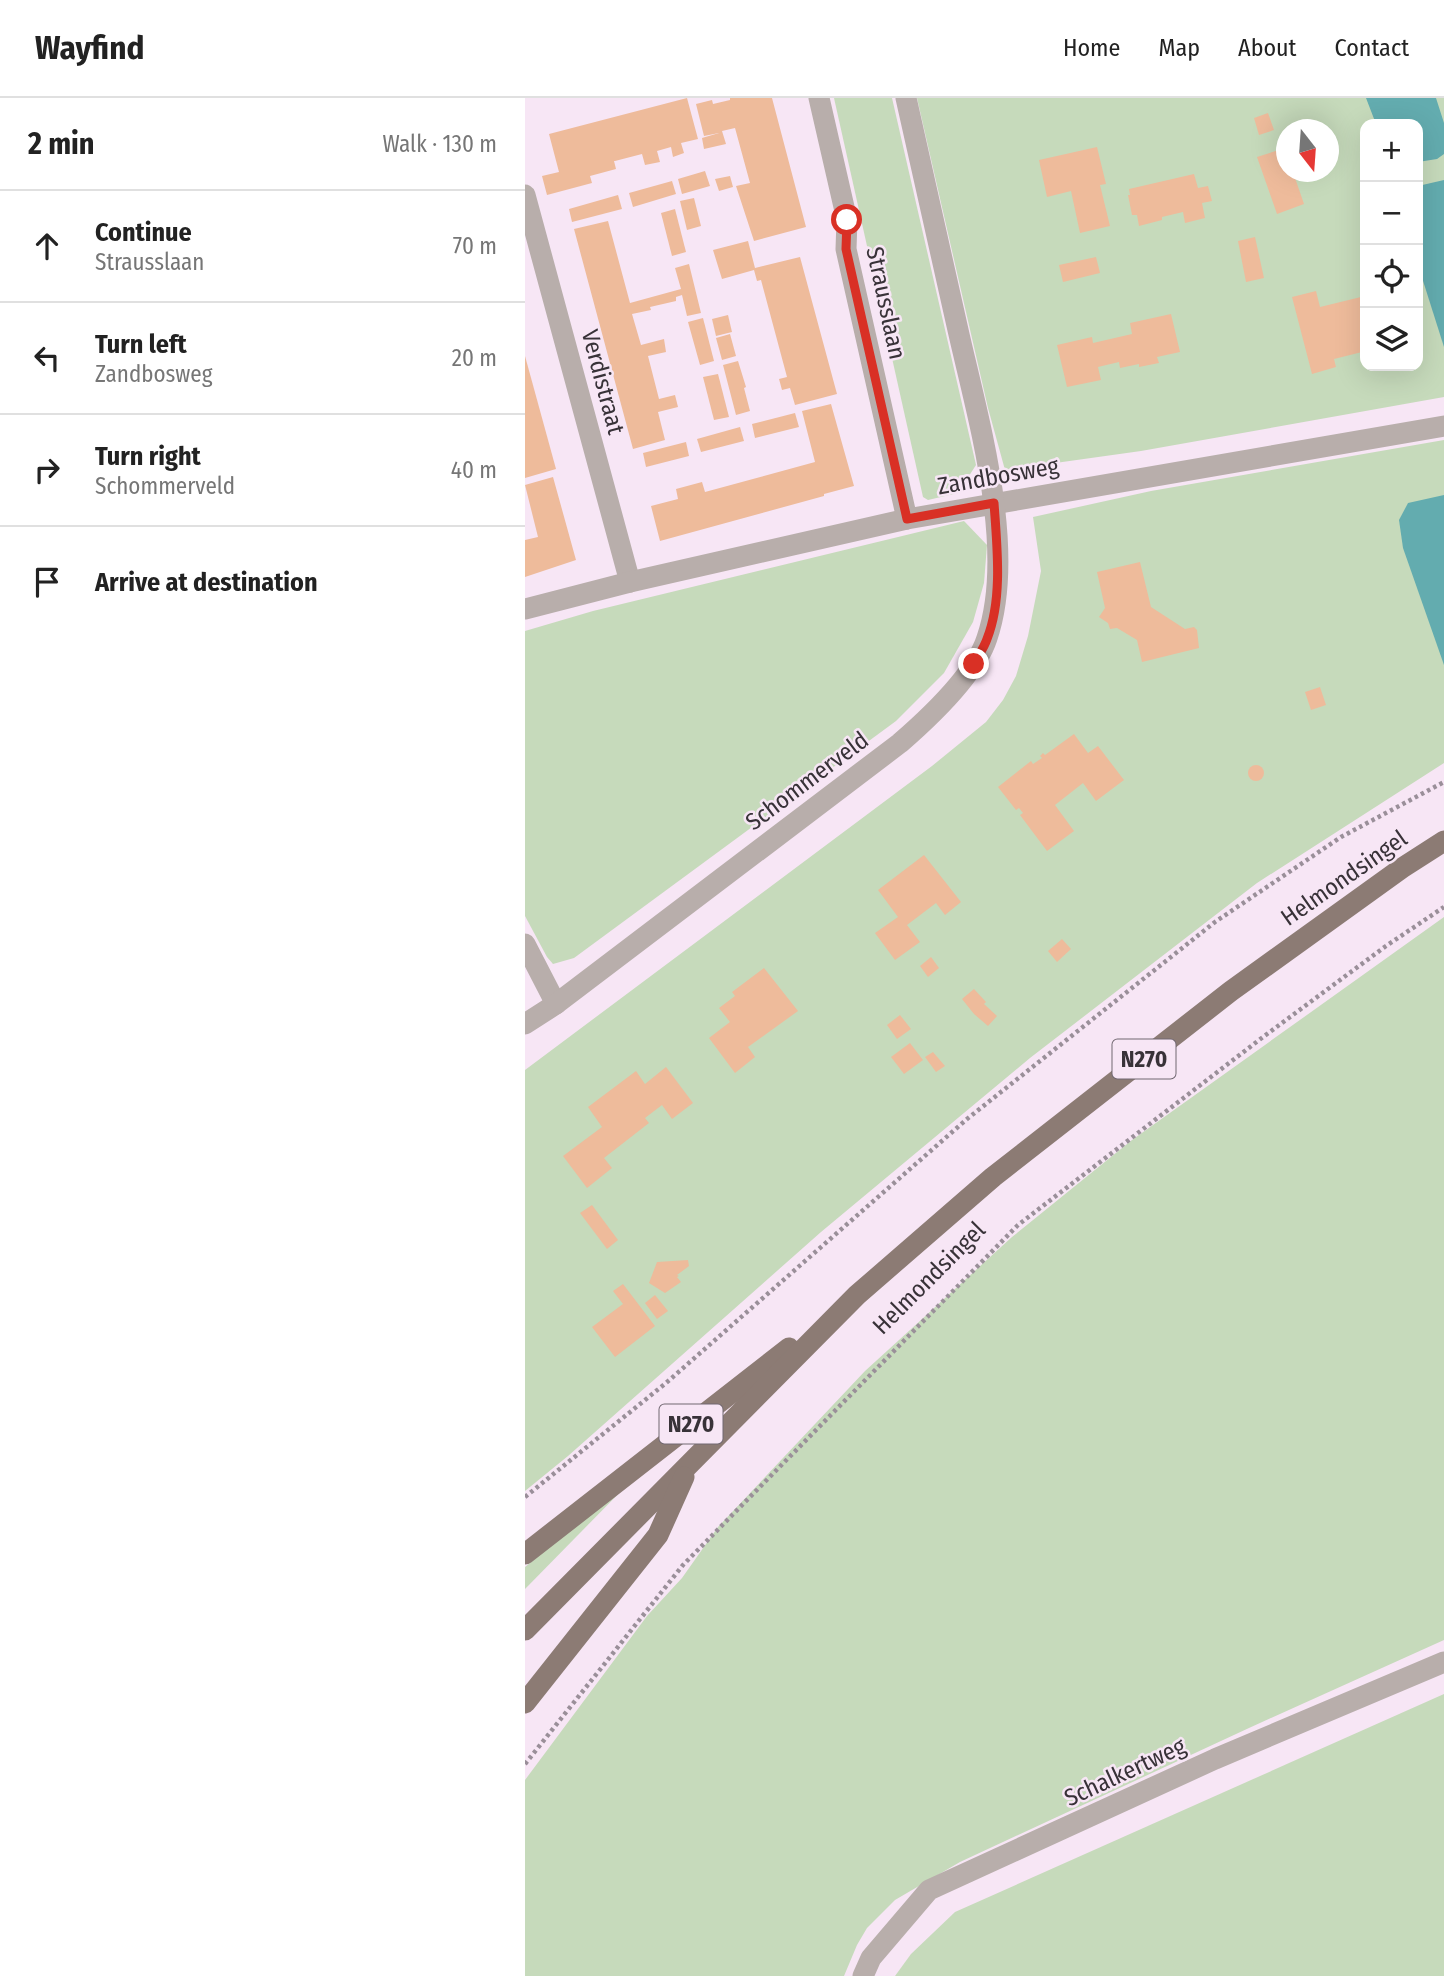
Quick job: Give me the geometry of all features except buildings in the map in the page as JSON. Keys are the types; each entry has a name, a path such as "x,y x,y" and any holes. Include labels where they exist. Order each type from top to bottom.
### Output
{"main road":[{"name":"Helmondsingel","path":"525,1630 857,1295 993,1177 1231,991 1402,868 1444,841"},
{"name":"N270","path":"525,1554 857,1295"},
{"name":"N270","path":"525,1703 658,1535 691,1462"}],"street":[{"name":"Strausslaan","path":"819,98 847,220 846,249 907,519"},
{"path":"906,98 980,425 994,503"},
{"name":"Verdistraat","path":"525,195 630,582"},
{"name":"Zandbosweg","path":"525,609 630,582 907,519 1444,426"},
{"name":"Schommerveld","path":"525,1024 556,1004 900,743 936,711 974,664 987,640 993,616 999,563 994,503"},
{"path":"525,944 556,1004"},
{"name":"Schalkertweg","path":"863,1976 871,1958 929,1890 1215,1759 1444,1662"}],"path":[{"name":"Helmondsingel","path":"525,1497 666,1383 967,1119 1215,922 1341,837 1444,782"},
{"name":"Helmondsingel","path":"525,1764 683,1565 1018,1225 1263,1037 1386,946 1444,907"}],"green space":[{"path":"834,98 892,98 976,465 958,493 928,500 923,497"},
{"path":"917,98 1444,98 1444,397 1141,451 1005,470 988,408"},
{"path":"1444,440 1444,763 1257,883 1030,1058 821,1232 525,1491 525,1070 932,766 986,722 1003,700 1016,676 1028,636 1041,571 1033,517 1151,491"},
{"path":"964,521 987,545 984,583 973,622 944,673 896,721 574,958 553,964 525,916 525,631 593,611"},
{"path":"1444,917 1444,1640 960,1862 895,1900 867,1928 844,1976 525,1976 525,1780 647,1616 682,1578 718,1527 865,1371 1012,1237 1132,1140"},
{"path":"630,1482 525,1589 525,1567"},
{"path":"1444,1694 1444,1976 895,1976 911,1954 955,1912"}],"water":[{"path":"1366,98 1436,98 1444,123 1444,154 1437,159 1423,161 1423,119 1374,119"},
{"path":"1444,180 1444,347 1423,281 1423,185"},
{"path":"1444,495 1444,665 1403,548 1399,520 1408,503"}],"route":[{"path":"847,220 846,249 907,519 994,503 999,563 993,616 987,640 974,664"}]}
